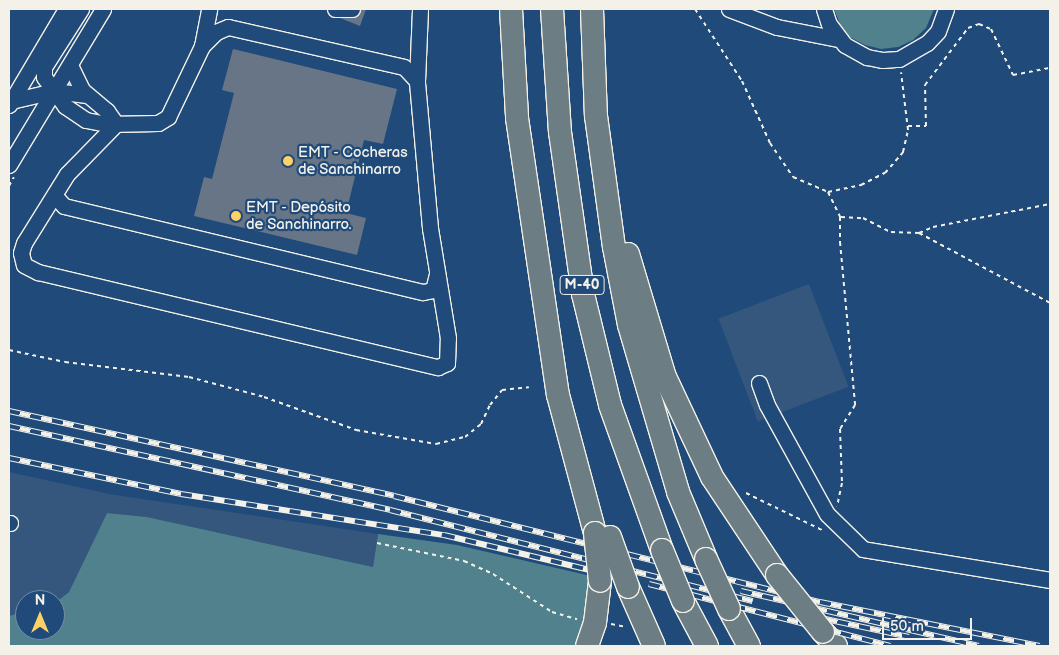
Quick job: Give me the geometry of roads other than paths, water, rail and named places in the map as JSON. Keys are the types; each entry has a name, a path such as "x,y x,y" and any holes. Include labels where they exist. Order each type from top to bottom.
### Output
{"highway":[{"path":"511,9 517,118 544,301 603,535 654,646"},
{"path":"542,9 550,140 562,220 583,294"},
{"name":"M-40","path":"552,9 560,132 583,294 610,405 662,550 683,601 707,646"},
{"name":"M-40","path":"592,9 596,116 614,247 634,343 678,492 706,559 749,646"},
{"path":"603,169 665,377 712,477 777,575 829,639"},
{"path":"587,646 595,623 603,535"}],"street":[{"path":"10,99 32,67 66,9"},
{"path":"81,9 44,67 44,77 65,106 86,120 116,124 158,123 168,117 202,46 209,9"},
{"path":"9,165 103,9"},
{"path":"335,9 352,9"},
{"path":"116,124 78,160 21,253 24,265 38,272 438,367 447,363 448,338 437,272 417,81 420,9"},
{"path":"731,9 777,27 839,39"},
{"path":"824,9 839,39 854,52 867,57 900,59 927,43 948,11"},
{"path":"202,46 216,32 228,27 404,67 417,81"},
{"path":"70,65 75,80 87,95 107,111 116,124"},
{"path":"10,99 54,91 87,95"},
{"path":"55,196 64,206 424,292 433,290 437,272"},
{"path":"759,383 768,405 827,514 830,527 862,549 1050,580"}],"railway":[{"path":"9,411 394,496 820,602 1040,646"},
{"path":"9,426 390,510 753,601"},
{"path":"9,458 181,494 444,535 607,574"},
{"path":"649,584 890,646"},
{"path":"741,591 979,646"},
{"path":"816,617 909,637"}],"place":[{"name":"EMT - Cocheras de Sanchinarro","path":"288,161"},
{"name":"EMT - Depósito de Sanchinarro.","path":"236,216"}]}
